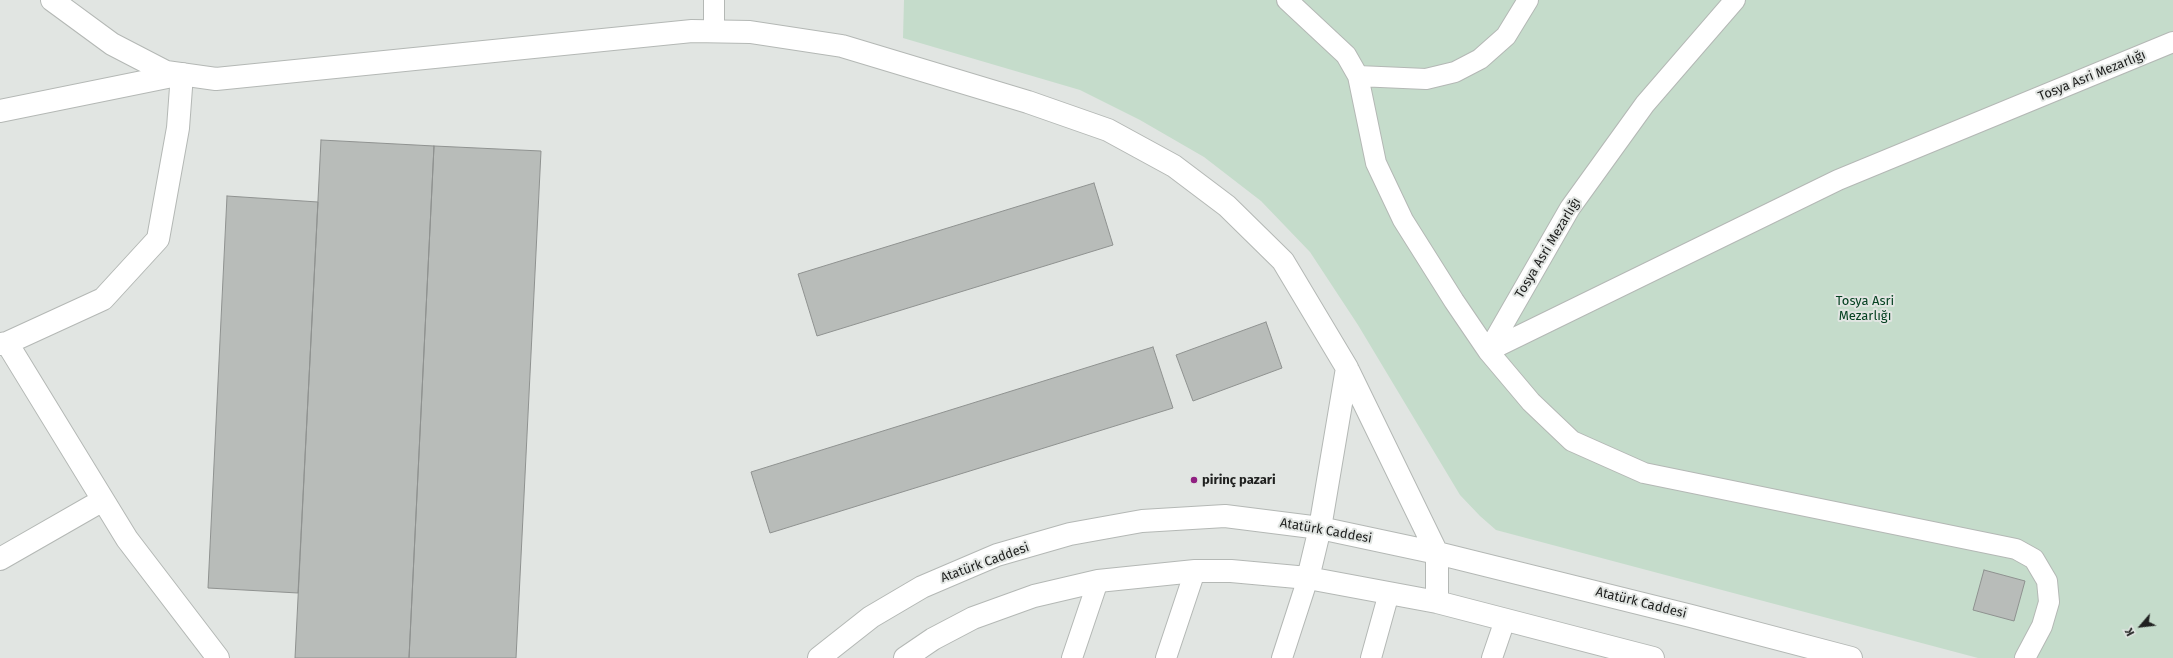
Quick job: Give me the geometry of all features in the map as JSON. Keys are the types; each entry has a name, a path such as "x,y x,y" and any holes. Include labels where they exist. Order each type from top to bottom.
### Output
{"main road":[{"path":"52,0 112,44 166,72 216,79 692,31 750,32 842,46 1028,102 1108,130 1174,166 1226,206 1283,261 1347,368 1438,553 1437,602"},
{"path":"0,111 182,74"},
{"path":"182,74 178,128 158,239 103,299 4,344 104,500 127,539 218,658"},
{"path":"1308,578 1320,528 1347,368"},
{"path":"0,559 104,500"},
{"name":"Atatürk Caddesi","path":"819,658 870,617 922,587 997,555 1070,534 1142,521 1225,516 1320,528 1438,553 1691,616 1851,658"},
{"path":"905,658 933,639 973,618 1034,596 1098,581 1195,571 1231,571 1308,578 1437,602 1505,620 1598,651 1653,658"}],"lane":[{"path":"714,0 714,32"},
{"path":"1287,0 1346,55 1358,76 1376,163 1403,220 1454,301 1488,351 1531,402 1572,441 1644,473 2016,549 2034,559 2047,580 2049,602 2042,626 2025,658"},
{"path":"1358,76 1426,79 1455,72 1480,59 1506,36 1528,0"},
{"name":"Tosya Asri Mezarlığı","path":"1488,351 1570,208 1645,104 1735,0"},
{"name":"Tosya Asri Mezarlığı","path":"1488,351 1838,180 2173,42"},
{"path":"1166,658 1195,571"},
{"path":"1282,658 1308,578"},
{"path":"1072,658 1098,581"},
{"path":"1371,658 1389,593"},
{"path":"1492,658 1505,620"}],"green space":[{"name":"Tosya Asri Mezarlığı","path":"904,0 2173,0 2173,658 1978,658 1496,530 1460,495 1358,325 1310,252 1261,201 1204,157 1140,120 1080,90 903,38"}],"building":[{"path":"321,140 434,146 409,658 295,658"},
{"path":"434,146 541,151 516,658 409,658"},
{"path":"1094,183 1113,245 817,336 798,274"},
{"path":"227,196 318,202 298,593 208,588"},
{"path":"1266,322 1282,368 1193,401 1176,355"},
{"path":"1153,347 1173,408 770,533 751,472"},
{"path":"1984,570 2025,581 2014,621 1973,610"}],"place":[{"name":"pirinç pazari","path":"1194,480"}]}
